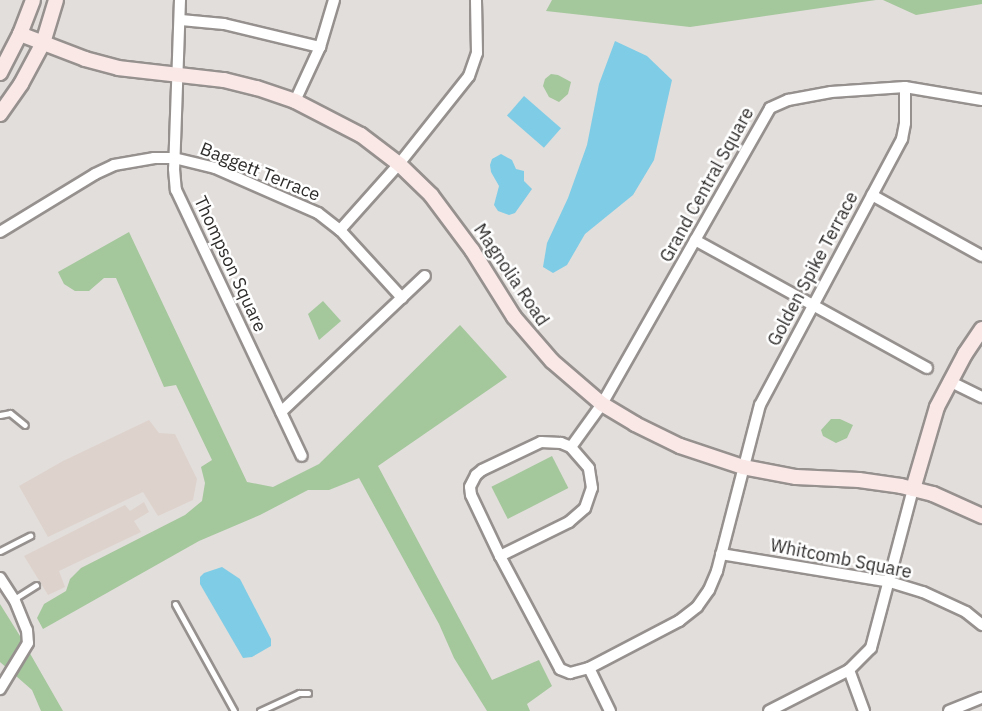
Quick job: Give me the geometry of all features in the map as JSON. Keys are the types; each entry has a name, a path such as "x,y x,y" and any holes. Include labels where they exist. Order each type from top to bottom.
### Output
{"street":[{"path":"0,73 20,34 33,0"},
{"path":"0,114 43,42 56,0"},
{"name":"Thompson Square","path":"180,0 174,158 176,190 302,456"},
{"path":"295,101 320,47 334,0"},
{"path":"340,230 399,164 469,76 477,53 476,0"},
{"path":"181,20 224,24 320,47"},
{"name":"Magnolia Road","path":"20,34 118,68 224,80 295,101 361,135 399,164 453,222 494,289 530,338 566,375 602,404 635,424 681,446 743,467 796,477 880,482 933,494 982,516"},
{"name":"Grand Central Square","path":"571,447 602,404 770,108 788,100 831,92 905,87 982,100"},
{"name":"Golden Spike Terrace","path":"588,668 690,615 710,590 764,394 902,139 905,123 905,87"},
{"name":"Baggett Terrace","path":"0,232 95,174 114,165 144,159 174,158 214,168 309,208 340,230 402,298"},
{"path":"872,195 982,256"},
{"path":"695,240 927,368"},
{"path":"281,412 425,276"},
{"path":"769,711 849,670 871,648 927,437 949,381 982,329"},
{"path":"949,381 982,397"},
{"path":"500,556 569,522 585,508 592,488 592,478 584,459 571,447 561,443 541,442 476,475 470,487 471,495 500,556 554,661 560,669 570,673 588,668 610,711"},
{"name":"Whitcomb Square","path":"721,554 890,582 923,592 966,612 982,625"},
{"path":"0,578 14,599 27,630 28,643 0,689"},
{"path":"849,670 864,711"},
{"path":"949,711 982,698"}],"lane":[{"path":"0,415 10,412 25,425"},
{"path":"0,551 30,536"},
{"path":"14,599 36,585"},
{"path":"175,604 234,711"},
{"path":"260,711 300,693 308,693"}],"shaded area":[{"path":"149,420 159,433 175,434 197,479 193,500 158,516 143,492 48,537 19,486 63,461"},
{"path":"144,502 149,512 134,521 141,532 59,571 65,587 48,595 24,556 125,505 130,511"}],"green space":[{"path":"552,0 876,0 690,27 546,11"},
{"path":"883,0 982,0 982,4 916,15"},
{"path":"551,74 571,82 568,94 559,102 549,97 543,86 545,79"},
{"path":"129,232 247,482 273,487 319,464 460,325 507,377 378,466 492,680 539,660 552,686 527,704 530,711 487,711 454,658 439,624 359,478 329,490 308,490 260,515 199,541 43,629 37,618 44,604 66,591 70,579 81,568 185,515 202,501 205,483 201,467 212,460 176,385 164,387 116,278 104,278 89,291 75,291 64,284 58,272"},
{"path":"323,301 341,321 319,340 308,314"},
{"path":"831,419 840,419 853,425 847,438 836,443 823,436 821,430"},
{"path":"552,456 568,488 508,519 491,487"},
{"path":"0,604 63,711 41,711 32,690 0,662"}],"water":[{"path":"615,41 647,56 672,80 654,160 633,195 585,234 567,265 553,273 543,267 547,243 568,198 587,145 599,84"},
{"path":"524,96 561,128 544,148 507,116"},
{"path":"501,154 512,160 516,169 524,171 524,181 532,189 515,213 509,215 498,211 494,205 499,186 491,172 490,165 492,159"},
{"path":"222,567 240,579 271,639 271,646 252,657 243,658 200,584 200,577 204,573"}]}
